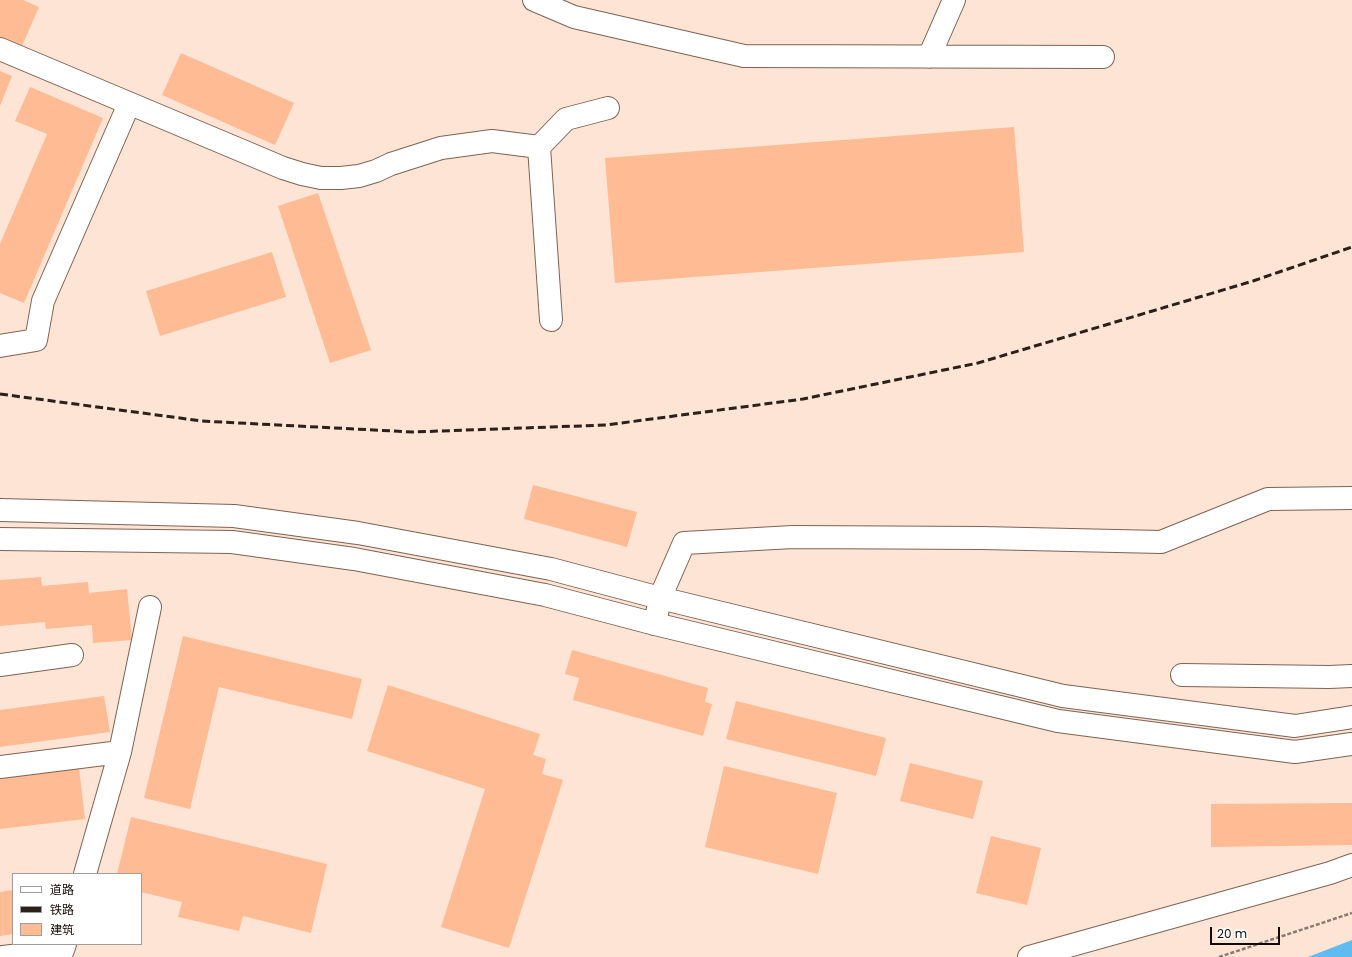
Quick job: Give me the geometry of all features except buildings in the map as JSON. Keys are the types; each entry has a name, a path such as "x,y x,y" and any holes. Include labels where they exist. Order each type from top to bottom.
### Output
{"main road":[{"path":"534,0 574,17 744,56 1103,57"},
{"path":"929,57 955,1"},
{"path":"0,49 283,168 321,178 359,176 441,148 492,141 539,147"},
{"path":"0,346 36,340 43,301 129,104"},
{"path":"551,320 539,147 566,119 608,108"},
{"path":"655,624 660,598 684,543 793,537 982,538 1161,542 1268,499 1352,498"},
{"path":"0,510 234,516 358,533 551,569 660,598 1063,696 1295,726 1352,716"},
{"path":"0,539 232,542 354,559 545,595 655,624 1058,721 1295,752 1352,744"},
{"path":"85,873 120,752 150,607"},
{"path":"0,665 72,655"},
{"path":"1182,674 1329,678 1352,676"},
{"path":"0,767 120,752"},
{"path":"1029,957 1330,873 1352,865"},
{"path":"3,957 63,950 65,945"}],"path":[{"path":"1219,957 1352,913"}],"water":[{"path":"1352,940 1352,957 1308,957"}],"railway":[{"path":"0,394 202,421 413,432 606,425 803,399 978,363 1253,281 1352,247"}]}
